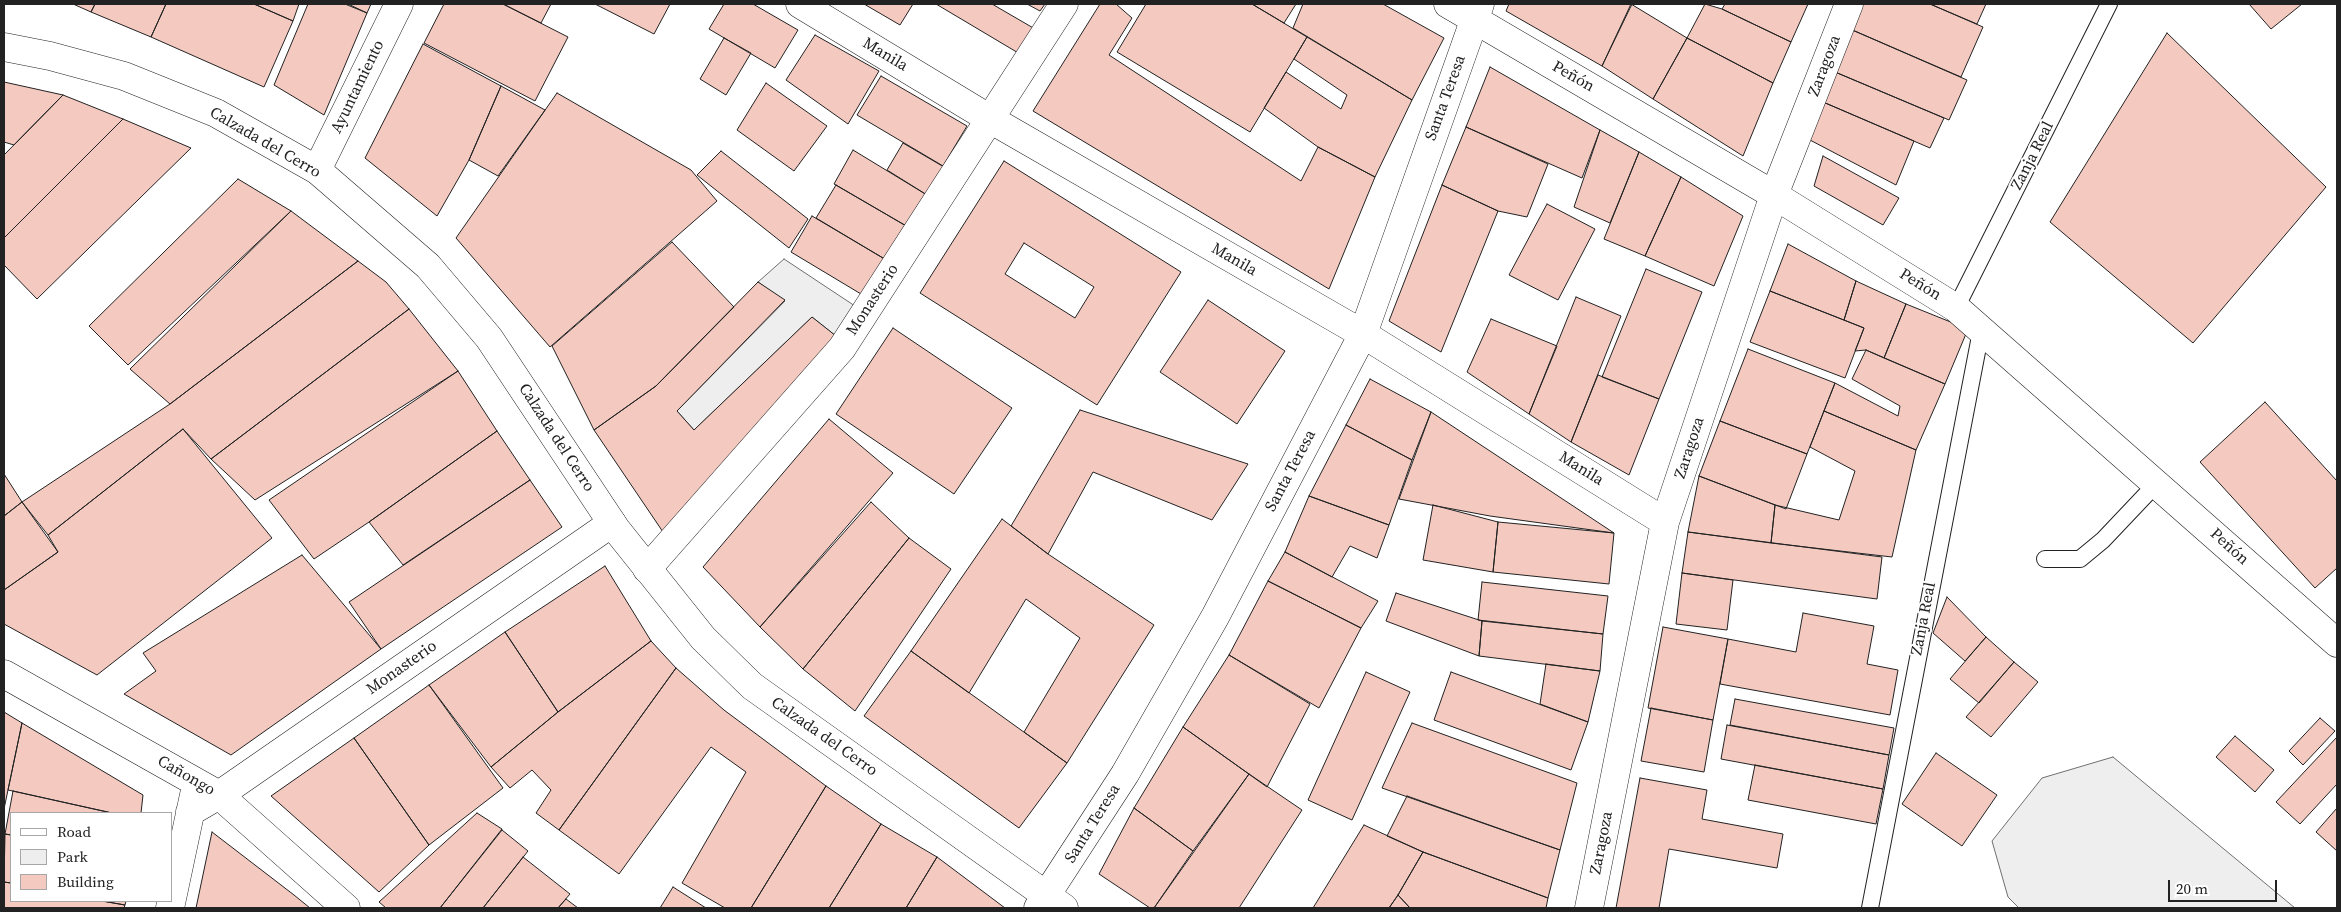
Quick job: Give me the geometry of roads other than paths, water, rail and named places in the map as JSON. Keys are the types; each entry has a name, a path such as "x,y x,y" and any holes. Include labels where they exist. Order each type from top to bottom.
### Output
{"street":[{"name":"Ayuntamiento","path":"317,170 399,4"},
{"name":"Manila","path":"800,4 990,118 1363,334 1665,522"},
{"name":"Monasterio","path":"647,569 842,348 1064,4"},
{"name":"Peñón","path":"1448,4 1477,11 1956,308 2334,634"},
{"name":"Zaragoza","path":"1589,908 1665,522 1774,195 1849,4"},
{"name":"Santa Teresa","path":"1050,904 1215,617 1363,334 1477,11"},
{"name":"Calzada del Cerro","path":"4,47 50,56 124,76 216,113 317,170 428,266 489,338 612,523 703,638 752,686 1050,904"},
{"name":"Monasterio","path":"208,788 612,523"},
{"name":"Cañongo","path":"4,674 208,788 346,908"},
{"path":"172,898 190,812 208,788"}],"lane":[{"name":"Zanja Real","path":"1956,308 2109,4"},
{"name":"Zanja Real","path":"1870,908 1981,331"},
{"path":"2045,559 2080,560 2103,540 2157,483"}]}
